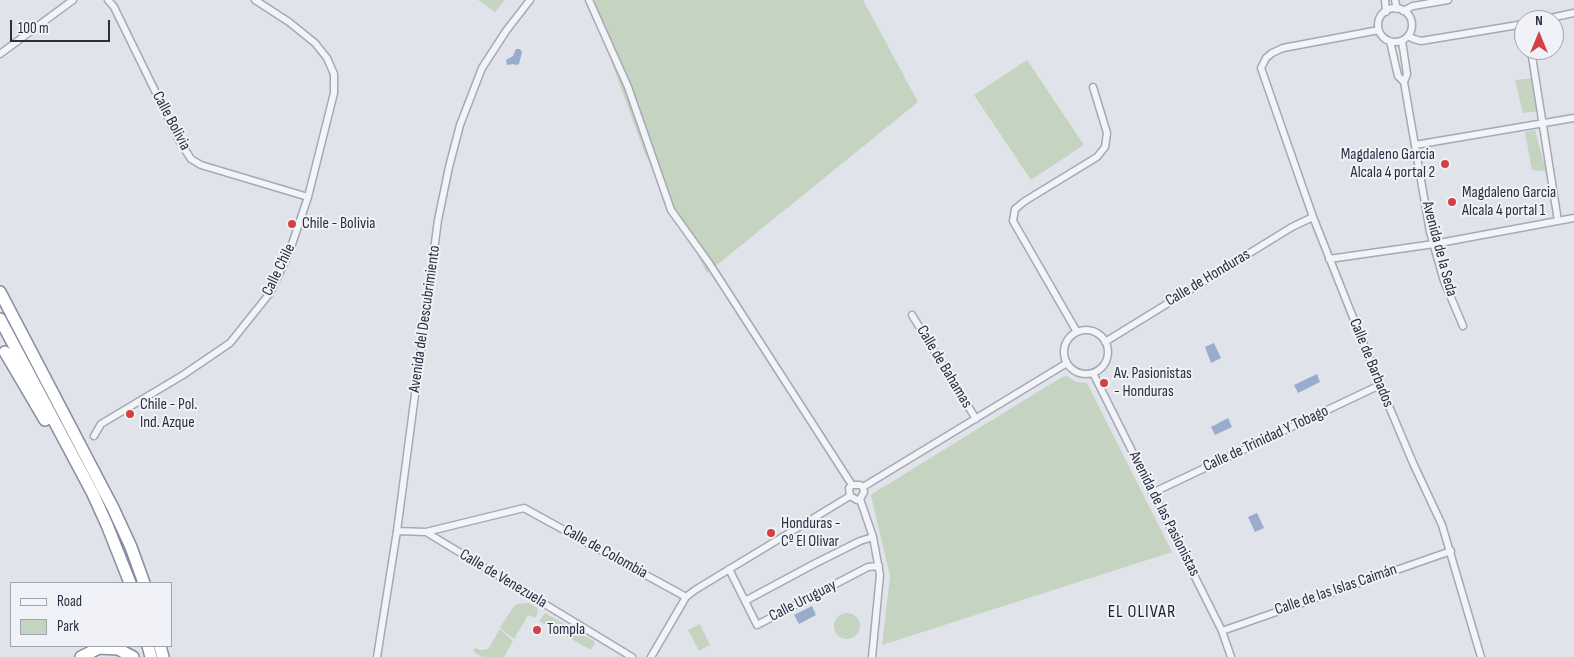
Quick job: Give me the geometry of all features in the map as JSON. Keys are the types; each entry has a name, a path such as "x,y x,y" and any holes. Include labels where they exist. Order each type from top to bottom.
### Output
{"highway":[{"path":"0,292 113,508 131,547 144,582"},
{"path":"0,319 92,494 107,525 130,582"},
{"path":"5,352 73,468 92,494"},
{"path":"80,657 100,648 118,649 132,657"}],"street":[{"path":"0,54 73,0"},
{"name":"Calle Bolivia","path":"108,0 114,6 180,142 191,159 202,165 308,197"},
{"name":"Calle Chile","path":"94,436 101,424 183,375 230,343 270,294 289,253 308,197 334,93 334,74 327,58 315,43 289,22 255,0"},
{"name":"Avenida del Descubrimiento","path":"377,657 397,531 438,220 449,167 460,125 482,68 506,31 530,0"},
{"path":"589,0 628,87 671,210 709,263 852,485"},
{"path":"1386,0 1386,12 1380,19 1379,30 1383,37 1390,41 1402,41 1408,36 1411,20 1400,10 1395,0"},
{"path":"1386,12 1448,0"},
{"path":"1408,36 1414,40 1421,41 1514,26"},
{"name":"Calle de Barbados","path":"1379,30 1282,48 1266,58 1261,68 1329,259 1413,463 1442,525 1451,550 1481,657"},
{"name":"Avenida de la Seda","path":"1390,41 1398,76 1404,82"},
{"name":"Avenida de la Seda","path":"1402,41 1407,74 1404,82 1434,244 1444,281 1463,326"},
{"path":"1533,60 1558,221"},
{"path":"1077,332 1013,221 1015,209 1097,156 1105,147 1107,133 1093,87"},
{"path":"1415,145 1574,118"},
{"name":"Calle de Honduras","path":"1105,342 1292,227 1313,217"},
{"path":"1329,259 1434,244 1574,218"},
{"name":"Calle de Bahamas","path":"912,315 976,419"},
{"path":"1090,330 1101,336 1105,342 1108,354 1106,360 1103,366 1093,373 1078,373 1066,363 1064,349 1066,342 1077,332 1090,330"},
{"path":"863,487 1066,363"},
{"name":"Avenida de las Pasionistas","path":"1093,373 1222,631 1232,657"},
{"name":"Calle de Trinidad Y Tobago","path":"1152,493 1380,385"},
{"path":"852,485 863,487"},
{"path":"850,496 849,488 852,485"},
{"path":"860,499 864,496 863,487"},
{"path":"850,496 857,500 860,499"},
{"path":"651,657 686,596 850,496"},
{"path":"860,499 873,537 880,575 872,657"},
{"name":"Calle de Colombia","path":"426,532 524,508 686,596"},
{"path":"397,531 426,532"},
{"name":"Calle de Venezuela","path":"426,532 632,657"},
{"path":"745,600 860,541 873,537"},
{"name":"Calle de las Islas Caimán","path":"1222,631 1451,550"},
{"name":"Calle Uruguay","path":"730,569 757,625 868,567 878,566"}],"green space":[{"path":"478,0 505,0 495,12"},
{"path":"589,0 863,0 918,102 707,273 645,154"},
{"path":"1027,60 1084,145 1031,180 974,95"},
{"path":"1534,78 1539,111 1523,113 1515,80"},
{"path":"1535,130 1546,171 1532,170 1525,132"},
{"path":"1067,376 1076,382 1088,385 1172,552 882,645 890,576 872,494 1062,377"},
{"path":"529,603 537,608 538,612 535,618 528,615 514,639 500,628 514,606"},
{"path":"545,613 594,641 595,643 591,650 539,621"},
{"path":"847,613 856,617 860,626 856,635 847,639 838,635 834,626 838,617"},
{"path":"700,624 710,645 699,651 688,630"},
{"path":"500,629 513,641 504,657 482,657 473,651 475,648 480,650 488,649"}],"water":[{"path":"516,49 520,49 522,52 519,64 507,65 506,60 513,56"},
{"path":"1214,343 1221,358 1211,363 1205,347"},
{"path":"1317,374 1320,382 1298,393 1294,385"},
{"path":"1228,418 1232,427 1215,435 1211,427"},
{"path":"1257,513 1264,528 1255,532 1248,517"},
{"path":"812,606 816,615 799,624 794,615"}],"place":[{"name":"Magdaleno Garcia Alcala 4 portal 2","path":"1445,164"},
{"name":"Magdaleno Garcia Alcala 4 portal 1","path":"1452,202"},
{"name":"Chile - Bolivia","path":"292,224"},
{"name":"Av. Pasionistas - Honduras","path":"1104,383"},
{"name":"Chile - Pol. Ind. Azque","path":"130,414"},
{"name":"Honduras - Cº El Olivar","path":"771,533"},
{"name":"Tompla","path":"537,630"}],"district":[{"name":"EL OLIVAR","path":"1142,612"}]}
